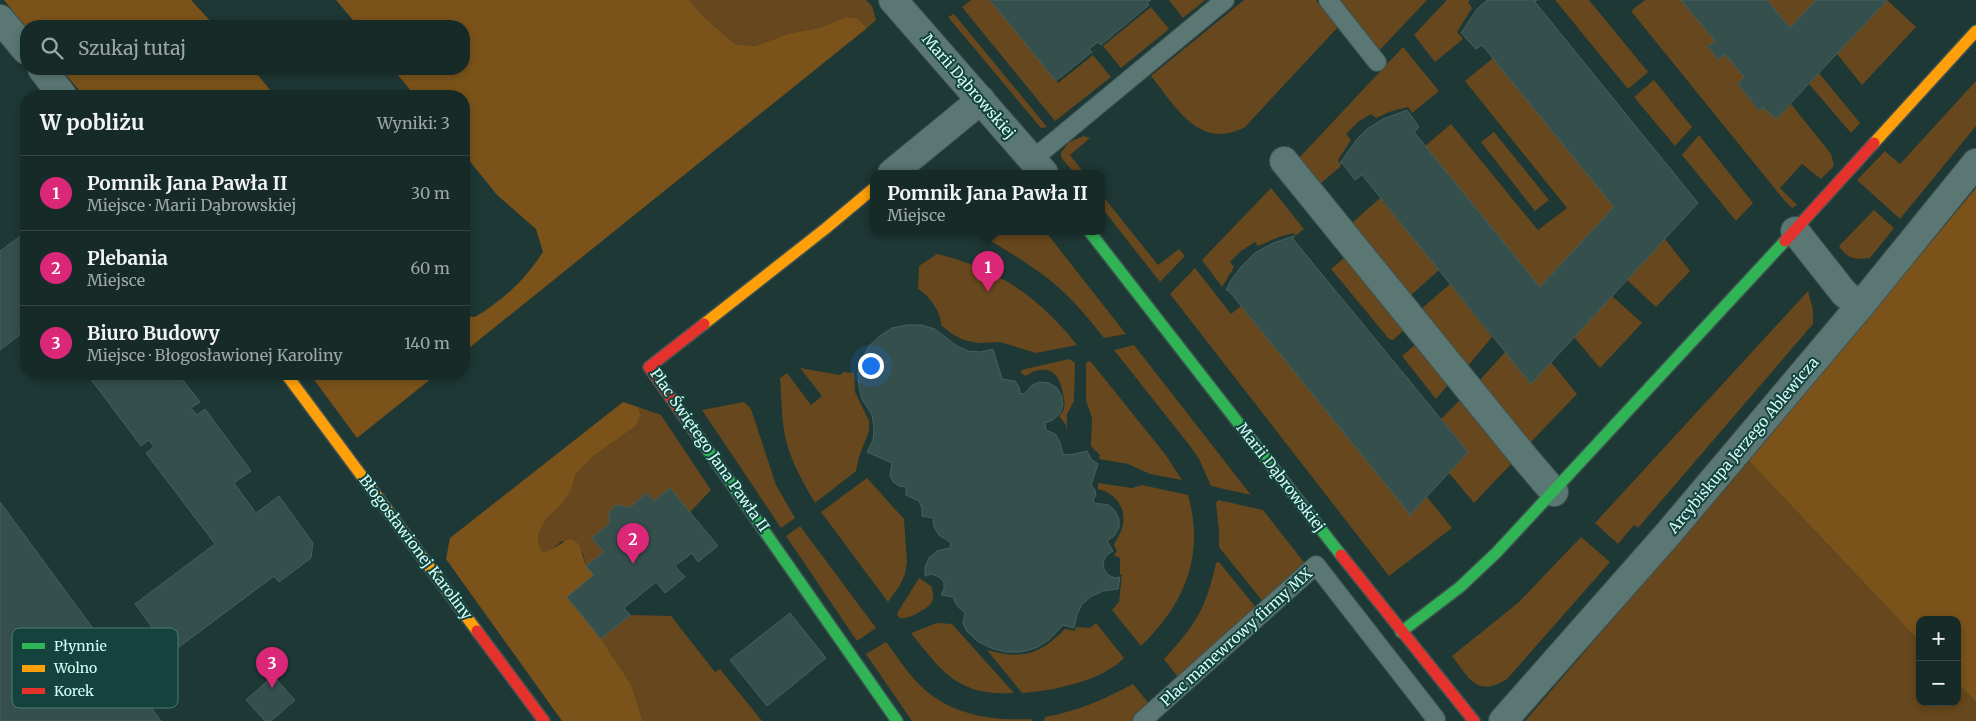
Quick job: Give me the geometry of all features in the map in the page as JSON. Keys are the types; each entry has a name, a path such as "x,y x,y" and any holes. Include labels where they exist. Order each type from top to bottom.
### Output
{"street":[{"name":"Marii Dąbrowskiej","path":"893,0 1038,166"},
{"path":"0,19 20,43"},
{"path":"1401,632 1460,587 1497,552 1795,231 1976,31"},
{"path":"47,75 58,90"},
{"path":"896,170 981,100"},
{"path":"1284,161 1518,451 1554,492"},
{"name":"Arcybiskupa Jerzego Ablewicza","path":"1503,721 1667,536 1860,306 1976,163"},
{"name":"Plac Świętego Jana Pawła II","path":"870,191 649,367 897,721"},
{"path":"1795,231 1844,292 1860,306"},
{"name":"Marii Dąbrowskiej","path":"1092,235 1401,632 1474,721"},
{"name":"Błogosławionej Karoliny","path":"290,380 544,721"}],"lane":[{"path":"1038,166 1225,0"},
{"path":"1328,0 1377,62"},
{"name":"Plac manewrowy firmy MX","path":"1142,721 1316,565 1436,719 1434,721"}],"shaded area":[{"path":"4,0 191,0 209,20 20,20"},
{"path":"336,0 689,0 706,19 735,44 755,46 787,34 822,27 845,17 857,18 867,28 470,347 470,317 475,317 521,281 543,252 536,229 497,195 470,161 470,90 410,90 398,75 470,75 470,20 353,20"},
{"path":"689,0 866,0 872,6 876,20 867,28 857,18 845,17 822,27 787,34 755,46 735,44 706,19"},
{"path":"971,0 990,0 1058,83 1093,55 1111,77 1055,121 962,7"},
{"path":"1169,0 1205,0 1183,18"},
{"path":"1244,0 1316,0 1338,27 1245,127 1229,133 1214,134 1202,130 1190,122 1151,76"},
{"path":"1337,0 1427,0 1378,52"},
{"path":"1447,0 1470,0 1468,2 1472,8 1457,32 1463,39 1435,62 1414,35"},
{"path":"1555,0 1589,0 1648,72 1628,89"},
{"path":"1645,0 1681,0 1715,41 1708,47 1718,59 1725,54 1744,77 1738,84 1759,111 1763,107 1776,119 1791,104 1831,154 1834,166 1821,179 1802,164 1780,188 1797,205 1792,208 1784,200 1631,11"},
{"path":"1767,0 1816,0 1790,28"},
{"path":"1887,0 1916,27 1862,85 1837,54"},
{"path":"1151,7 1169,29 1121,68 1103,46"},
{"path":"954,14 1047,127 1041,128 948,17"},
{"path":"1403,47 1439,91 1412,113 1408,107 1376,118 1371,114 1358,122 1346,134 1351,140 1338,160 1341,166 1319,185 1298,159"},
{"path":"1493,58 1614,207 1540,287 1425,146 1451,124 1538,230 1567,208 1465,81"},
{"path":"1819,73 1860,123 1851,133 1809,84"},
{"path":"66,75 258,75 270,90 79,90"},
{"path":"1654,80 1692,127 1675,146 1634,97"},
{"path":"1976,81 1976,126 1900,219 1857,180 1885,151 1900,164"},
{"path":"1494,132 1549,200 1535,211 1481,142"},
{"path":"1699,135 1753,203 1736,221 1682,155"},
{"path":"1084,136 1090,138 1070,155 1082,170 1072,170 1061,157 1061,153 1069,142"},
{"path":"1271,188 1304,229 1295,236 1294,233 1279,237 1258,246 1255,242 1241,251 1230,262 1234,267 1222,287 1202,260"},
{"path":"1976,188 1976,702 1961,686 1961,616 1916,616 1916,638 1749,461"},
{"path":"1380,198 1439,270 1410,296 1352,223"},
{"path":"1105,199 1158,265 1179,249 1185,256 1160,282 1105,212"},
{"path":"1874,210 1894,228 1870,258 1852,258 1845,254 1839,246"},
{"path":"981,235 1048,235 1126,334 1104,338 1064,293 1038,271"},
{"path":"1665,239 1690,271 1656,307 1627,280"},
{"path":"937,254 979,267 1015,287 1048,312 1077,345 1036,353 1000,342 978,343 964,340 952,334 941,325 941,320 934,304 918,289 919,266"},
{"path":"1345,257 1404,330 1393,340 1389,339 1331,269"},
{"path":"1195,268 1231,314 1241,306 1409,515 1427,497 1452,528 1389,576 1170,294"},
{"path":"1450,284 1492,337 1467,367 1421,309"},
{"path":"1808,291 1813,310 1813,324 1638,528 1634,525 1618,544 1595,523"},
{"path":"1612,296 1642,323 1600,368 1574,337"},
{"path":"1416,344 1448,385 1436,399 1402,356"},
{"path":"1134,345 1251,495 1211,486 1199,459 1190,446 1114,350"},
{"path":"1505,352 1531,384 1551,362 1577,394 1529,444 1479,381"},
{"path":"1069,359 1075,363 1074,401 1067,414 1067,433 1066,425 1059,416 1064,409 1064,401 1059,380 1055,375 1046,370 1033,372 1026,376 1021,373 1021,370"},
{"path":"1088,361 1091,362 1165,454 1182,480 1150,474 1128,464 1099,459 1100,455 1091,446 1092,418 1086,400 1086,364"},
{"path":"800,368 840,375 843,372 854,373 855,392 869,421 869,431 856,471 815,503 792,459 785,436 783,420 780,378 787,373 811,405 822,396"},
{"path":"314,380 430,380 357,438"},
{"path":"1460,400 1512,463 1474,503 1449,473 1468,452 1441,419"},
{"path":"623,402 638,407 641,415 636,426 595,455 576,474 571,491 563,503 546,519 539,532 538,543 543,552 551,550 571,539 579,544 586,566 594,575 567,597 601,639 631,684 643,721 562,721 446,559 450,538"},
{"path":"744,402 751,409 776,485 795,518 781,528 702,410"},
{"path":"638,407 661,415 711,490 690,512 670,488 654,501 647,493 629,508 621,505 614,508 609,513 610,523 592,538 604,552 586,566 583,553 562,541 551,550 543,552 538,543 539,532 546,519 563,503 571,491 576,474 595,455 636,426 641,415"},
{"path":"1749,461 1916,638 1916,706 1961,706 1961,686 1976,702 1976,721 1525,721"},
{"path":"867,478 904,519 907,562 905,574 888,602 821,512"},
{"path":"1098,483 1132,488 1142,485 1188,495 1193,517 1194,538 1192,558 1187,577 1180,596 1169,613 1141,646 1112,610 1119,602 1122,575 1120,574 1120,558 1114,555 1117,551 1114,545 1121,531 1123,517 1120,504 1111,494 1098,489"},
{"path":"1218,500 1263,510 1310,570 1268,608 1219,547 1216,503"},
{"path":"800,526 876,628 857,641 786,536"},
{"path":"1581,537 1610,562 1507,679 1488,687 1475,683 1452,656 1518,603"},
{"path":"1219,562 1261,614 1183,684 1164,659 1192,626 1204,604 1216,563"},
{"path":"919,578 931,586 933,600 916,614 900,618 897,615 898,612"},
{"path":"630,615 671,616 715,672 720,669 762,721 643,721 631,684 601,639"},
{"path":"937,623 952,624 1014,693 979,691 965,686 943,670 911,633"},
{"path":"1096,623 1124,658 1103,673 1062,687 1022,693 987,650 1010,655 1029,653 1047,645 1065,629 1075,631 1076,627 1090,628"},
{"path":"886,642 915,680 931,695 944,703 972,714 1002,719 1032,719 1033,721 912,721 866,654"},
{"path":"1133,684 1154,710 1142,721 1044,721 1045,717 1068,712 1090,704"}],"building":[{"path":"990,0 1151,0 1147,3 1149,5 1101,45 1098,42 1089,49 1092,52 1056,81"},
{"path":"1487,0 1537,0 1535,2 1698,203 1531,384 1362,175 1355,180 1343,164 1340,163 1357,139 1367,129 1383,119 1407,110 1419,127 1414,132 1540,287 1614,207 1482,45 1476,49 1461,33 1477,9"},
{"path":"1681,0 1767,0 1790,28 1816,0 1887,0 1776,119 1763,107 1760,111 1738,84 1744,77 1725,54 1718,60 1708,46 1715,41"},
{"path":"20,236 20,335 0,350 0,251"},
{"path":"1294,236 1293,239 1468,452 1409,516 1409,513 1229,291 1226,290 1241,267 1255,253 1273,243"},
{"path":"921,325 935,329 957,346 968,351 980,352 993,349 1002,379 1015,381 1020,393 1024,394 1032,385 1040,382 1049,383 1057,388 1062,396 1063,405 1060,413 1053,420 1045,423 1046,430 1055,434 1060,442 1063,454 1070,455 1087,451 1091,459 1098,464 1091,485 1096,495 1093,500 1094,503 1109,505 1119,519 1119,528 1114,536 1107,541 1113,551 1107,555 1103,562 1104,569 1108,575 1115,578 1120,577 1118,589 1103,591 1092,596 1082,604 1074,628 1063,625 1049,640 1036,648 1021,652 1006,652 991,648 977,641 966,630 963,623 965,613 957,606 953,597 941,595 944,589 944,582 932,574 925,576 925,567 929,558 937,551 950,548 951,543 939,535 934,527 933,518 922,516 922,508 919,501 906,495 906,487 899,486 893,482 890,475 892,463 867,452 873,440 874,428 872,415 862,399 859,387 858,373 862,359 869,346 880,336 892,328"},
{"path":"92,380 183,380 200,402 191,408 197,415 205,409 251,471 234,483 256,513 279,496 313,543 311,558 279,582 274,576 178,648 178,628 153,628 135,604 215,544 146,453 154,447 149,440 141,446"},
{"path":"670,488 718,546 698,562 692,553 675,566 685,577 665,593 656,582 624,608 630,615 601,639 567,597 594,575 586,566 604,552 592,538 610,523 609,513 613,507 620,505 629,508 647,493 654,501"},
{"path":"0,502 93,628 12,628 12,708 151,708 161,721 0,721"},
{"path":"790,613 826,658 767,706 730,660"},
{"path":"273,676 295,700 271,721 265,721 246,700"}],"traffic: fast":[{"path":"1092,235 1341,555"},
{"path":"1401,632 1460,587 1497,552 1785,241"},
{"path":"700,439 897,721"}],"traffic: slow":[{"path":"1874,143 1976,31"},
{"path":"704,324 870,191"},
{"path":"290,380 477,631"}],"traffic: jam":[{"path":"1785,241 1874,143"},
{"path":"700,439 649,367 704,324"},
{"path":"1341,555 1474,721"},
{"path":"477,631 544,721"}],"place":[{"name":"Pomnik Jana Pawła II","path":"988,292"},
{"name":"Plebania","path":"633,564"},
{"name":"Biuro Budowy","path":"272,688"}]}
